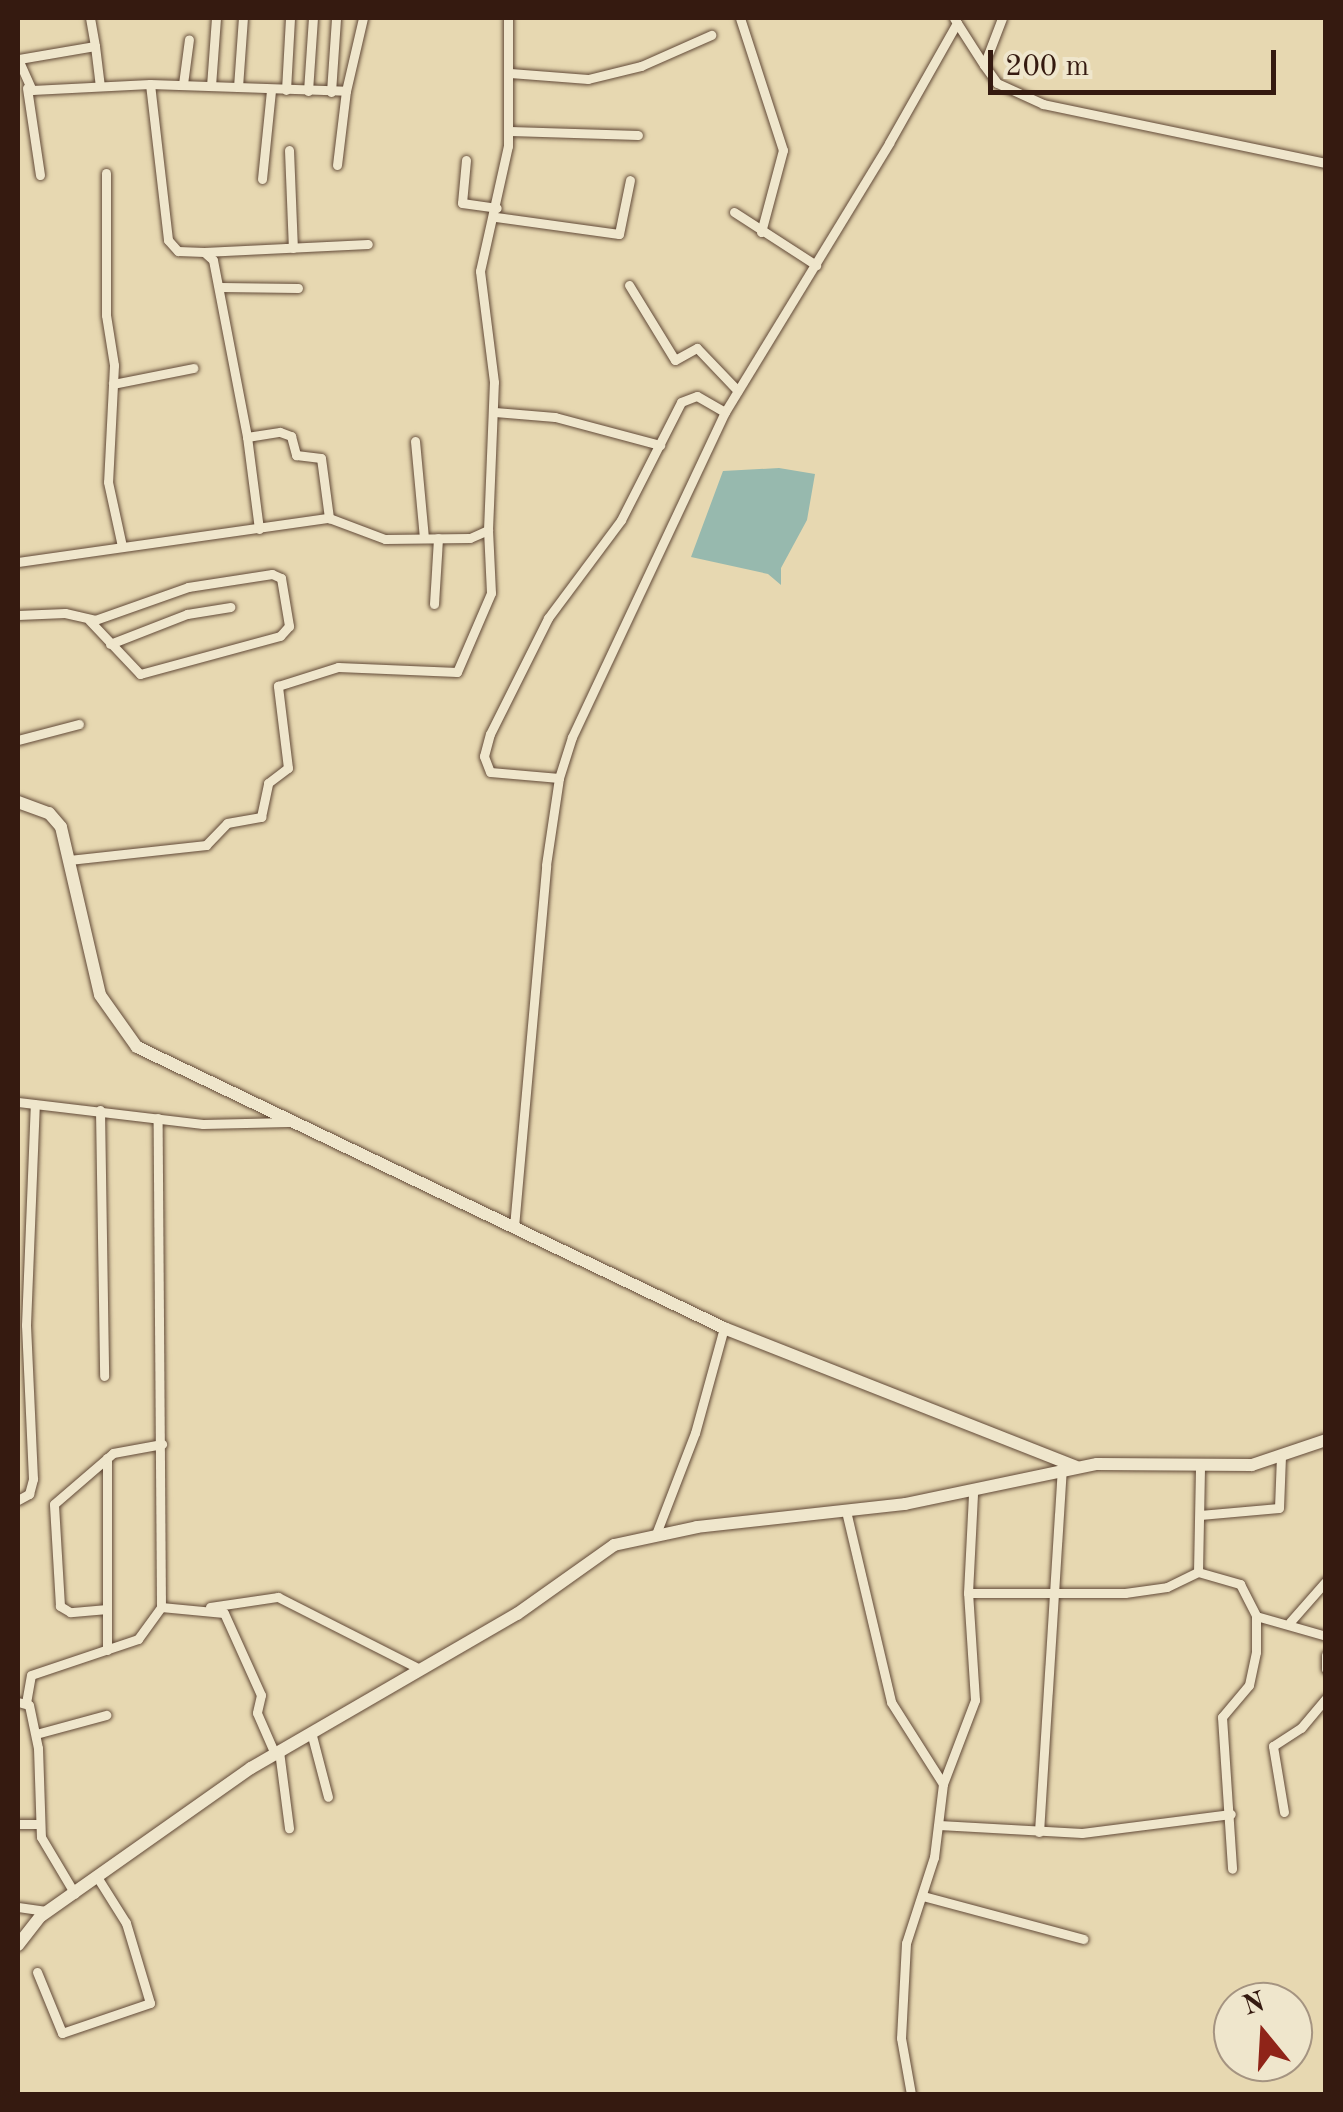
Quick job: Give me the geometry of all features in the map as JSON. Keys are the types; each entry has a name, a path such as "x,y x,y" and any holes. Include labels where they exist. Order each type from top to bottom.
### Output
{"street":[{"path":"90,18 100,84"},
{"path":"211,86 216,18"},
{"path":"238,87 243,18"},
{"path":"286,90 290,18"},
{"path":"308,91 313,18"},
{"path":"324,18 336,18 330,92"},
{"path":"337,165 346,91 363,18"},
{"path":"69,860 206,845 226,823 261,817 268,784 288,768 278,686 338,667 457,672 491,593 488,530 495,412 480,271 496,212 510,130 508,18"},
{"path":"740,18 783,150 761,232"},
{"path":"984,65 1002,18"},
{"path":"514,1228 558,778 626,612 724,412 816,265 956,20 984,65 1008,90 1042,104 1326,163"},
{"path":"510,72 588,80 641,66 711,35"},
{"path":"183,84 189,40"},
{"path":"40,174 27,88 18,59 94,46"},
{"path":"150,84 168,240 178,250 368,244"},
{"path":"27,88 183,84 346,91"},
{"path":"262,179 271,90"},
{"path":"510,130 638,135"},
{"path":"289,150 293,248"},
{"path":"466,160 462,203 620,234 630,180"},
{"path":"106,173 113,384 108,482 122,546"},
{"path":"734,212 816,265"},
{"path":"204,252 220,287 259,529"},
{"path":"629,285 674,360 697,348 738,391"},
{"path":"220,287 298,288"},
{"path":"113,384 193,368"},
{"path":"558,778 490,772 484,756 490,734 548,618 621,520 686,397 724,412"},
{"path":"495,412 554,417 660,446"},
{"path":"247,438 286,432 296,454 319,456 329,518"},
{"path":"415,442 424,538"},
{"path":"18,562 329,518 363,536 438,538 488,530"},
{"path":"434,604 438,538"},
{"path":"18,616 65,613 89,620 140,674 280,636 289,626 281,578 272,574 188,587 89,620"},
{"path":"110,644 178,617 230,607"},
{"path":"18,740 79,724"},
{"path":"18,808 56,819 100,995 137,1047 724,1328 1069,1469"},
{"path":"18,1102 240,1126 293,1121"},
{"path":"18,1500 29,1494 33,1479 22,1326 36,1104"},
{"path":"100,1110 104,1376"},
{"path":"75,1894 44,1847 36,1734 22,1702 31,1675 138,1639 161,1607 158,1118"},
{"path":"656,1534 699,1421 724,1328"},
{"path":"18,1944 48,1911 99,1880 277,1752 517,1614 602,1551 656,1534 973,1493 1069,1469 1200,1467 1280,1456 1325,1441"},
{"path":"107,1610 70,1612 60,1606 56,1499 107,1458 162,1444"},
{"path":"1200,1515 1280,1508 1280,1456"},
{"path":"107,1458 107,1650"},
{"path":"1198,1572 1200,1467"},
{"path":"1039,1832 1054,1595 1069,1469"},
{"path":"911,2094 901,2038 903,1982 912,1919 923,1896 944,1784 975,1700 968,1593 973,1493"},
{"path":"846,1510 891,1702 944,1784"},
{"path":"968,1593 1148,1591 1198,1572 1234,1579 1256,1616 1255,1671 1222,1717 1232,1869"},
{"path":"1290,1622 1326,1580"},
{"path":"161,1607 210,1608 278,1597 420,1669"},
{"path":"210,1608 230,1624 261,1696 257,1712 277,1752 289,1828"},
{"path":"1256,1616 1290,1622 1326,1636"},
{"path":"1326,1655 1326,1669"},
{"path":"1284,1812 1273,1746 1302,1728 1326,1698"},
{"path":"36,1734 106,1714"},
{"path":"311,1732 328,1797"},
{"path":"939,1825 1082,1833 1231,1814"},
{"path":"18,1824 40,1824"},
{"path":"37,1972 62,2033 150,2002 126,1923 99,1880"},
{"path":"923,1896 1082,1939"},
{"path":"18,1908 48,1911"}],"water":[{"path":"779,468 815,474 807,520 781,568 781,585 768,574 691,557 723,471"}]}
